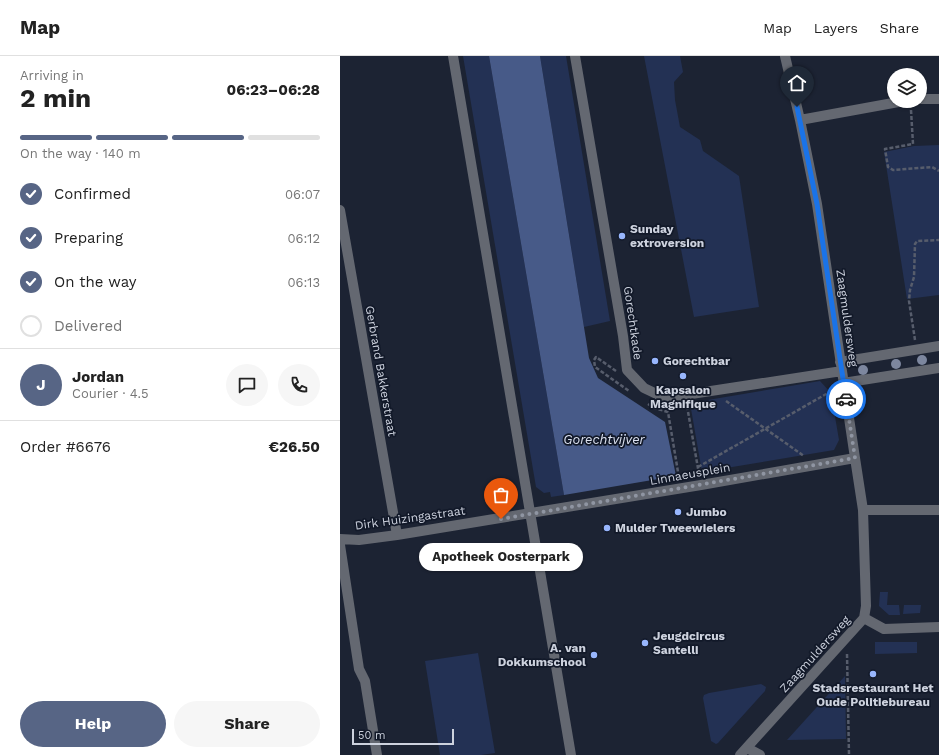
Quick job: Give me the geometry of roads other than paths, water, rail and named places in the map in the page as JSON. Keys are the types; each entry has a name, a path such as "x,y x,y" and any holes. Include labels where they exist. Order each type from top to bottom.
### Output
{"street":[{"path":"453,56 571,755"},
{"name":"Gorechtkade","path":"575,56 627,370 644,388 665,398 713,391 841,367 939,346"},
{"name":"Zaagmuldersweg","path":"744,751 864,618 866,606 864,510 817,204 785,56"},
{"path":"927,100 939,99"},
{"path":"800,120 887,107"},
{"name":"Gerbrand Bakkerstraat","path":"340,210 397,535"},
{"path":"844,386 939,368"},
{"name":"Linnaeusplein","path":"531,514 855,458"},
{"path":"864,510 939,510"},
{"name":"Dirk Huizingastraat","path":"340,539 359,540 531,514"},
{"path":"340,544 359,669 365,681 377,755"},
{"path":"864,618 884,629 939,627"},
{"path":"744,751 760,755"}],"water":[{"name":"Gorechtvijver","path":"489,56 540,56 589,358 598,378 665,422 676,476 564,495"}],"place":[{"name":"Sunday extroversion","path":"622,236"},
{"name":"Gorechtbar","path":"655,361"},
{"name":"Kapsalon Magnifique","path":"683,376"},
{"name":"Jumbo","path":"678,512"},
{"name":"Apotheek Oosterpark","path":"501,519"},
{"name":"Mulder Tweewielers","path":"607,528"},
{"name":"Jeugdcircus Santelli","path":"645,643"},
{"name":"A. van Dokkumschool","path":"594,655"},
{"name":"Stadsrestaurant Het Oude Politiebureau","path":"873,674"}]}
